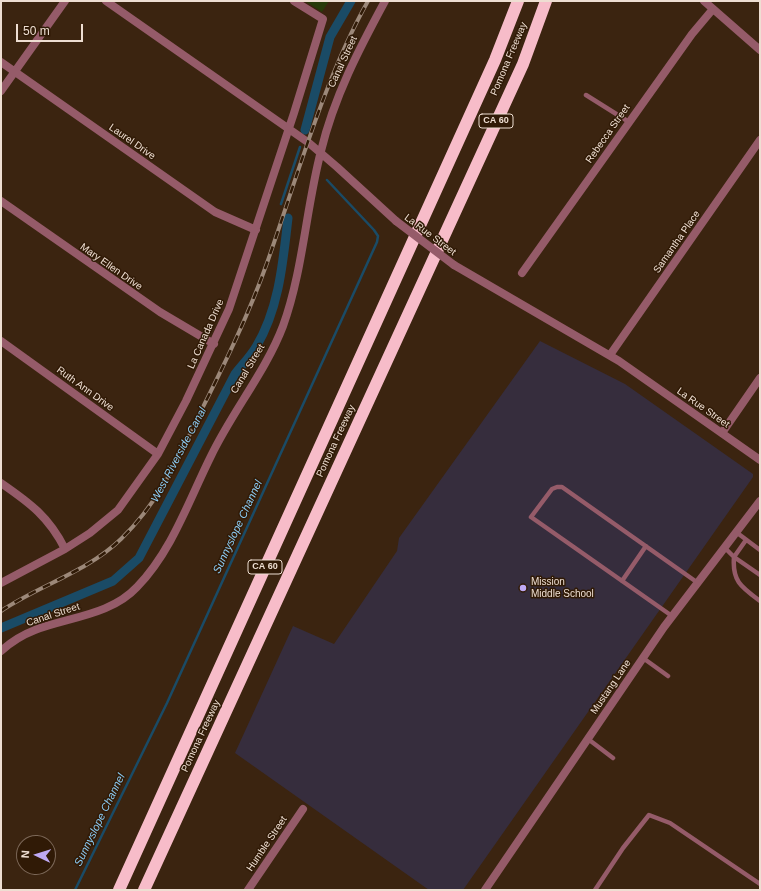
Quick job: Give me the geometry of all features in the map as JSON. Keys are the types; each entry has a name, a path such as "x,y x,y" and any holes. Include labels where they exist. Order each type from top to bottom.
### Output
{"highway":[{"name":"Pomona Freeway","path":"119,890 495,60 518,1"},
{"name":"Pomona Freeway","path":"144,890 523,64 546,1"}],"street":[{"path":"1,91 65,1"},
{"name":"La Rue Street","path":"106,1 320,152 396,222 454,265 610,355 760,460"},
{"name":"La Canada Drive","path":"1,583 65,549 90,533 118,510 158,454 214,344 234,295 256,230 323,19 294,1"},
{"name":"Canal Street","path":"1,651 21,636 35,630 93,612 116,603 137,588 153,569 167,546 229,419 268,357 282,327 295,279 320,152 330,120 353,62 385,1"},
{"path":"704,1 758,45"},
{"name":"Rebecca Street","path":"522,273 692,34 713,9"},
{"name":"Laurel Drive","path":"1,62 16,71 215,212 256,230"},
{"name":"Samantha Place","path":"610,355 760,140"},
{"name":"Mary Ellen Drive","path":"1,201 154,308 214,344"},
{"name":"Ruth Ann Drive","path":"1,341 158,454"},
{"path":"722,432 760,378"},
{"path":"1,483 40,513 55,530 65,549"},
{"name":"Mustang Lane","path":"485,890 672,616 760,501"},
{"name":"Humble Street","path":"248,890 304,809"}],"lane":[{"path":"586,95 629,122"},
{"path":"672,616 531,517 552,489 562,487 698,583"},
{"path":"736,532 760,550"},
{"path":"746,540 734,557 733,571 743,588 760,600"},
{"path":"622,581 646,546"},
{"path":"725,548 734,557 760,575"},
{"path":"643,658 668,676"},
{"path":"588,740 613,758"},
{"path":"595,890 623,848 649,815 670,823 760,884"}],"shaded area":[{"name":"Mission Middle School","path":"540,341 625,384 753,474 753,477 463,890 429,890 235,753 293,626 334,644 397,551 399,538"}],"green space":[{"path":"305,1 329,1 322,12"}],"waterway":[{"name":"West Riverside Canal","path":"305,130 330,37 351,1"},
{"name":"West Riverside Canal","path":"281,204 300,147"},
{"name":"Sunnyslope Channel","path":"75,890 167,703 377,242 378,236 374,230 327,180"},
{"name":"West Riverside Canal","path":"1,628 113,581 139,558 235,374 254,351 264,332 279,285 288,218"}],"railway":[{"path":"1,611 31,593 93,561 108,551 135,525 147,510 167,479 219,375 252,301 267,263 312,129 338,63 352,31 368,1"}],"place":[{"name":"Mission Middle School","path":"523,588"}]}
